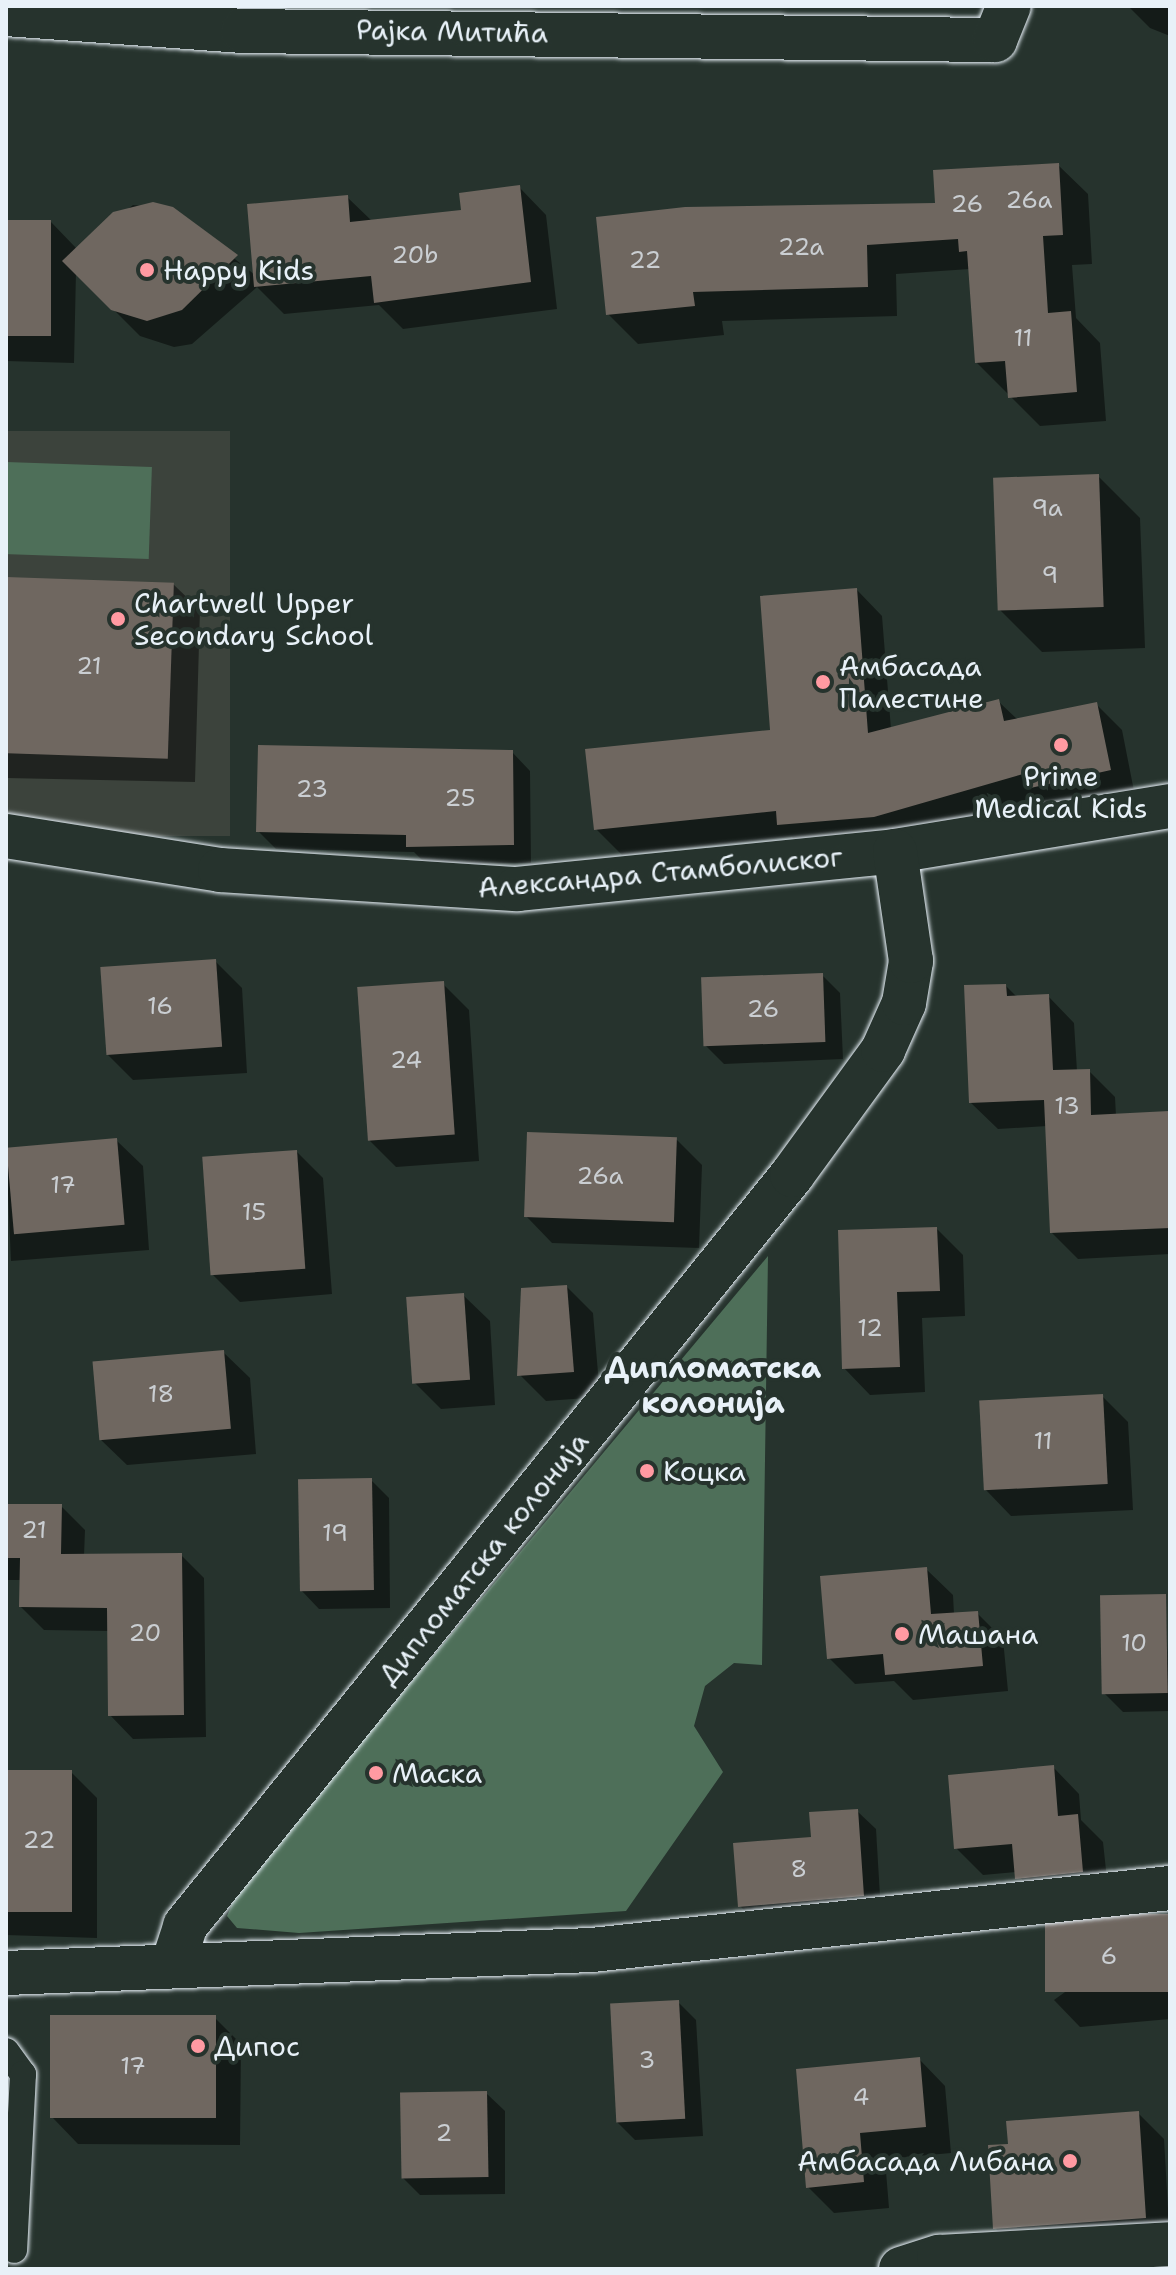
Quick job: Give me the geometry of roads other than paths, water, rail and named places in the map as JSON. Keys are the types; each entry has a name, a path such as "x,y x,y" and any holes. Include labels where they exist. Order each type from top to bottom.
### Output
{"street":[{"name":"Рајка Митића","path":"6,14 243,31 1002,23"},
{"name":"Александра Стамболиског","path":"6,836 220,870 442,888 517,889 895,851 1170,806"},
{"name":"Дипломатска колонија","path":"173,1964 185,1926 792,1175 883,1050 904,1003 911,961 895,851"},
{"path":"6,1973 173,1964 592,1950 1170,1888"},
{"path":"901,2269 939,2257 1170,2244"}],"lane":[{"path":"6,2051 23,2074 14,2250"}],"place":[{"name":"Happy Kids","path":"147,270"},
{"name":"Chartwell Upper Secondary School","path":"118,619"},
{"name":"Амбасада Палестине","path":"823,682"},
{"name":"Prime Medical Kids","path":"1061,745"},
{"name":"Коцка","path":"647,1471"},
{"name":"Машана","path":"902,1634"},
{"name":"Маска","path":"376,1773"},
{"name":"Дипос","path":"198,2046"},
{"name":"Амбасада Либана","path":"1070,2161"}],"district":[{"name":"Дипломатска колонија","path":"713,1385"}]}
